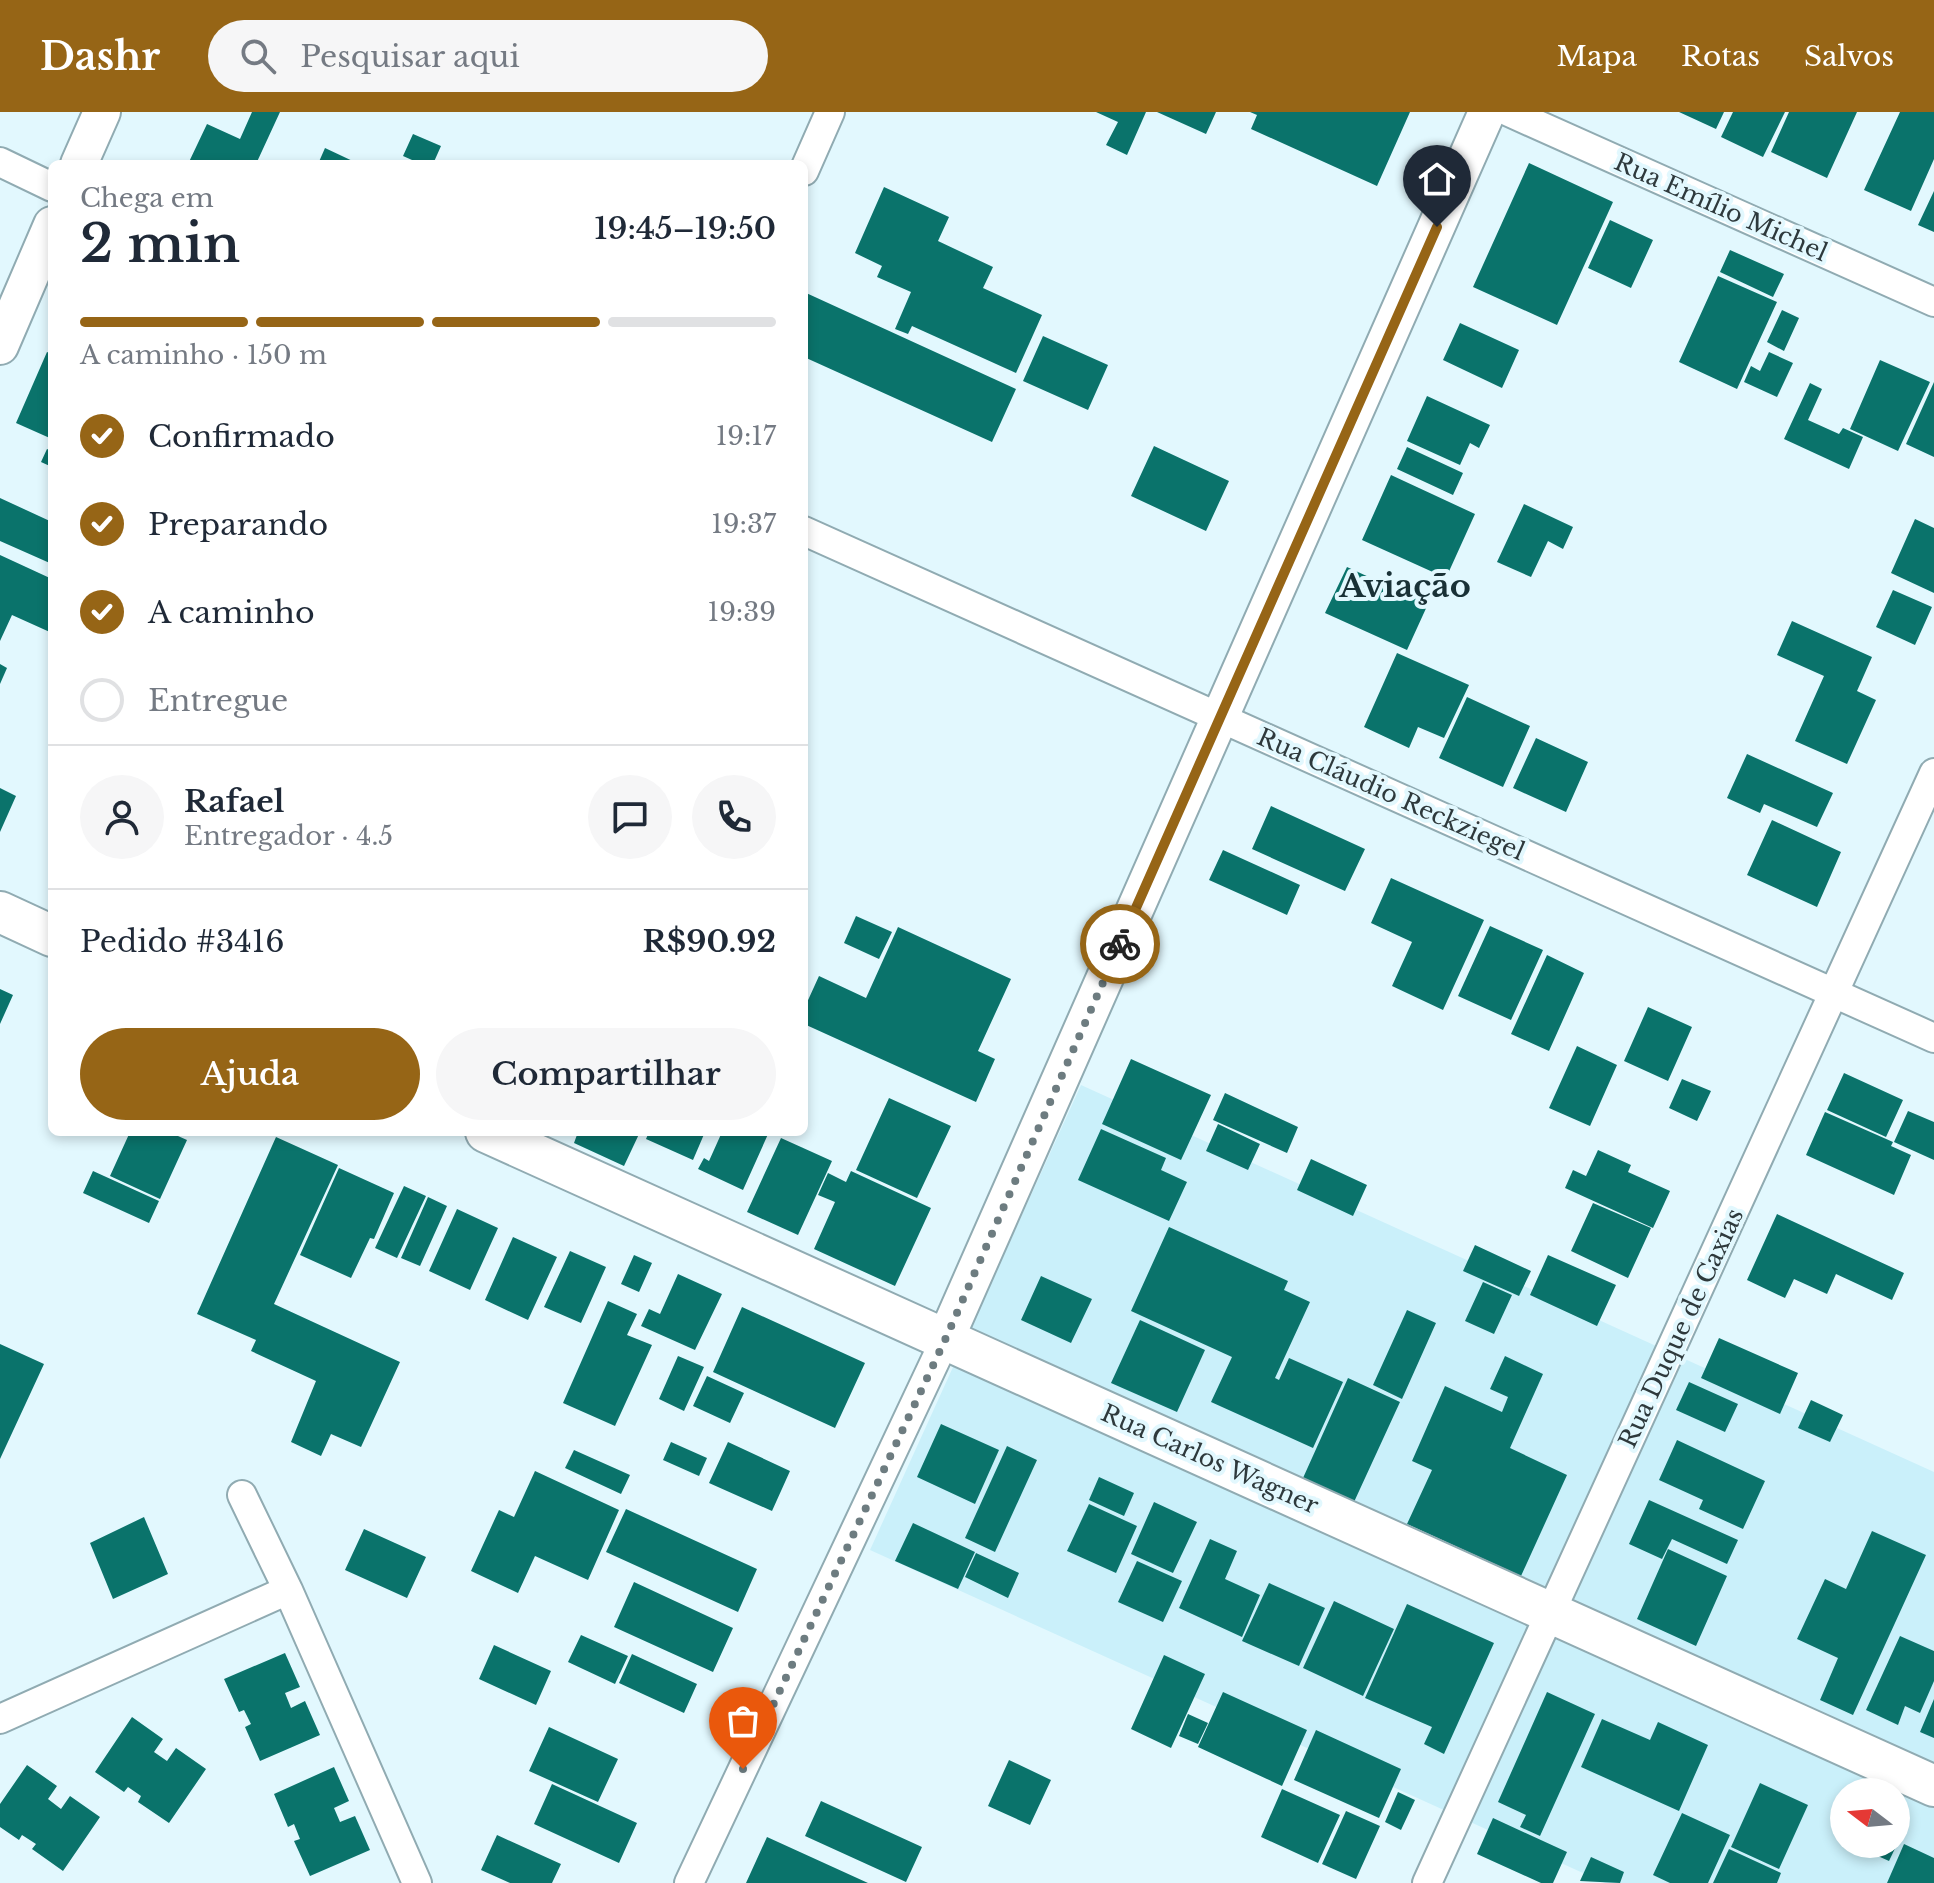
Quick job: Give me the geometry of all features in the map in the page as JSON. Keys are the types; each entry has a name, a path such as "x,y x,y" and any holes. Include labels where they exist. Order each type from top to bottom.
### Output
{"main road":[{"path":"0,912 48,934"},
{"name":"Rua Carlos Wagner","path":"495,1136 1934,1786"}],"street":[{"path":"81,160 102,112"},
{"path":"808,162 830,112"},
{"path":"689,1883 945,1340 1487,112"},
{"name":"Rua Emílio Michel","path":"1509,112 1934,302"},
{"path":"0,162 48,185"},
{"path":"0,346 48,234"},
{"name":"Rua Cláudio Reckziegel","path":"808,533 1934,1038"},
{"name":"Rua Duque de Caxias","path":"1427,1883 1934,773"},
{"path":"242,1495 288,1590 417,1883"},
{"path":"0,1719 288,1590"}],"shaded area":[{"path":"1081,1085 1934,1472 1934,1883 1605,1883 870,1550"}],"building":[{"path":"252,112 280,112 258,160 190,160 207,124 240,139"},
{"path":"1096,112 1146,112 1127,155 1106,145 1118,122"},
{"path":"1157,112 1216,112 1206,134"},
{"path":"1250,112 1410,112 1377,186 1251,129 1257,115"},
{"path":"1679,112 1724,112 1716,129"},
{"path":"1733,112 1785,112 1763,157 1721,137"},
{"path":"1789,112 1857,112 1827,178 1771,152"},
{"path":"1900,112 1934,112 1934,159 1911,211 1864,190"},
{"path":"413,134 441,146 435,160 412,160 403,156"},
{"path":"325,148 350,160 320,160"},
{"path":"1529,163 1613,202 1557,325 1473,287"},
{"path":"884,187 949,217 938,241 993,267 983,288 1042,315 1016,373 912,326 908,334 895,329 911,292 877,277 882,266 855,253"},
{"path":"1934,191 1934,232 1918,225"},
{"path":"1610,220 1653,240 1631,288 1588,268"},
{"path":"1730,250 1784,274 1773,297 1720,272"},
{"path":"1718,276 1777,302 1737,389 1679,362"},
{"path":"808,294 1016,389 992,442 808,359"},
{"path":"1782,310 1799,318 1784,351 1767,342"},
{"path":"1460,323 1519,350 1502,388 1443,360"},
{"path":"1043,336 1108,365 1088,410 1023,381"},
{"path":"47,352 48,352 48,437 16,423"},
{"path":"1769,352 1793,363 1777,397 1744,382 1751,366 1760,371"},
{"path":"1880,360 1930,382 1898,451 1850,429"},
{"path":"1934,382 1934,457 1906,444"},
{"path":"1810,383 1822,389 1808,420 1839,434 1843,428 1863,437 1849,469 1784,439"},
{"path":"1427,396 1490,425 1479,448 1470,443 1460,465 1407,441"},
{"path":"1154,446 1229,481 1206,531 1131,496"},
{"path":"1407,447 1463,473 1453,495 1397,469"},
{"path":"47,449 48,449 48,465 41,462"},
{"path":"1391,475 1475,514 1446,578 1362,540"},
{"path":"0,498 48,520 48,562 0,541"},
{"path":"1524,504 1573,527 1563,549 1548,541 1531,577 1497,562"},
{"path":"1915,519 1934,528 1934,593 1891,573"},
{"path":"0,555 48,577 48,631 12,615 0,641"},
{"path":"1347,567 1428,604 1407,650 1325,613"},
{"path":"1893,590 1932,607 1915,645 1876,627"},
{"path":"1792,621 1872,657 1857,691 1876,700 1847,764 1795,741 1824,676 1777,655"},
{"path":"1397,653 1469,685 1444,738 1418,727 1409,748 1364,727"},
{"path":"0,664 7,668 0,684"},
{"path":"1467,697 1530,726 1503,787 1439,758"},
{"path":"1536,738 1588,762 1566,812 1513,788"},
{"path":"1747,754 1833,793 1817,827 1764,804 1760,813 1727,798"},
{"path":"0,788 16,796 0,832"},
{"path":"1271,806 1365,849 1345,891 1252,849"},
{"path":"1772,820 1841,852 1817,907 1747,875"},
{"path":"1223,850 1300,885 1287,915 1209,880"},
{"path":"1391,878 1484,920 1443,1010 1392,986 1412,942 1371,923"},
{"path":"856,916 892,932 879,959 844,943"},
{"path":"1490,926 1543,950 1511,1020 1458,996"},
{"path":"898,927 1011,979 978,1051 995,1059 976,1102 808,1026 808,1000 819,976 866,998"},
{"path":"1547,955 1584,973 1549,1051 1511,1034"},
{"path":"0,989 13,995 0,1024"},
{"path":"1648,1007 1692,1027 1668,1081 1624,1061"},
{"path":"1577,1046 1617,1065 1590,1126 1549,1108"},
{"path":"1131,1059 1211,1095 1181,1160 1102,1124"},
{"path":"1844,1073 1903,1100 1886,1137 1827,1110"},
{"path":"1682,1079 1711,1091 1697,1121 1669,1108"},
{"path":"1225,1093 1298,1127 1287,1153 1213,1120"},
{"path":"889,1098 951,1126 917,1198 856,1170"},
{"path":"1908,1111 1934,1122 1934,1160 1894,1142"},
{"path":"1825,1112 1893,1142 1891,1146 1911,1155 1894,1195 1806,1155"},
{"path":"1218,1124 1260,1144 1248,1170 1206,1151"},
{"path":"1101,1129 1166,1158 1161,1170 1187,1182 1169,1221 1078,1180"},
{"path":"128,1136 178,1136 187,1140 160,1199 110,1176"},
{"path":"577,1136 638,1136 624,1166 574,1143"},
{"path":"647,1136 703,1136 693,1160 646,1139"},
{"path":"720,1136 767,1136 743,1190 698,1169 704,1158 709,1161"},
{"path":"276,1137 338,1165 274,1304 400,1362 361,1447 331,1434 321,1456 291,1442 316,1381 251,1351 256,1340 197,1314"},
{"path":"781,1138 832,1161 798,1235 747,1212"},
{"path":"1598,1150 1631,1165 1628,1172 1670,1191 1653,1228 1565,1188 1573,1170 1586,1176"},
{"path":"1311,1159 1367,1185 1353,1216 1297,1190"},
{"path":"339,1168 394,1193 374,1239 370,1238 351,1278 300,1255"},
{"path":"93,1171 159,1201 149,1223 83,1193"},
{"path":"851,1171 931,1208 895,1286 814,1249 835,1202 818,1195 828,1173 846,1182"},
{"path":"404,1186 426,1196 397,1258 375,1248"},
{"path":"428,1197 447,1206 420,1266 401,1258"},
{"path":"1593,1203 1651,1228 1628,1278 1571,1251"},
{"path":"457,1209 498,1228 470,1290 429,1271"},
{"path":"1777,1214 1904,1273 1892,1300 1836,1274 1827,1294 1794,1279 1785,1298 1747,1280"},
{"path":"1169,1227 1288,1281 1284,1290 1310,1302 1275,1378 1279,1380 1289,1358 1343,1382 1313,1448 1211,1402 1232,1357 1131,1311"},
{"path":"513,1237 557,1257 528,1320 485,1300"},
{"path":"1475,1245 1531,1271 1519,1296 1463,1271"},
{"path":"570,1251 606,1267 581,1323 544,1307"},
{"path":"634,1255 652,1263 639,1292 621,1284"},
{"path":"1548,1255 1616,1285 1597,1326 1530,1295"},
{"path":"678,1274 722,1294 695,1350 641,1326 649,1309 660,1314"},
{"path":"1041,1276 1092,1299 1071,1343 1021,1320"},
{"path":"1483,1282 1512,1295 1494,1334 1465,1321"},
{"path":"608,1301 637,1314 627,1335 652,1345 615,1426 563,1403"},
{"path":"742,1307 865,1363 835,1428 713,1372"},
{"path":"1407,1310 1436,1323 1402,1399 1373,1385"},
{"path":"1140,1320 1205,1350 1177,1412 1111,1383"},
{"path":"1719,1338 1798,1373 1780,1414 1701,1378"},
{"path":"0,1344 44,1364 0,1459"},
{"path":"678,1356 704,1367 684,1411 659,1399"},
{"path":"1505,1356 1543,1374 1510,1448 1567,1475 1521,1576 1407,1524 1432,1470 1412,1461 1445,1386 1502,1412 1508,1397 1490,1389"},
{"path":"707,1376 744,1393 730,1423 693,1406"},
{"path":"1348,1378 1400,1402 1354,1502 1303,1478"},
{"path":"1689,1382 1738,1404 1725,1432 1676,1410"},
{"path":"1811,1400 1843,1415 1830,1442 1798,1428"},
{"path":"941,1424 999,1450 975,1504 917,1477"},
{"path":"1677,1440 1765,1481 1743,1529 1699,1509 1703,1500 1659,1480"},
{"path":"671,1442 707,1458 699,1476 663,1460"},
{"path":"728,1442 790,1471 772,1511 709,1483"},
{"path":"1007,1446 1037,1460 995,1552 965,1538"},
{"path":"574,1450 630,1475 621,1494 565,1468"},
{"path":"535,1471 619,1510 588,1580 535,1556 518,1593 471,1571 499,1510 514,1517"},
{"path":"1099,1477 1134,1493 1124,1516 1089,1500"},
{"path":"1649,1500 1738,1540 1727,1564 1672,1539 1662,1559 1629,1544"},
{"path":"1154,1502 1197,1522 1173,1573 1131,1554"},
{"path":"1089,1504 1137,1526 1116,1573 1067,1551"},
{"path":"626,1509 757,1569 738,1612 606,1552"},
{"path":"144,1517 168,1574 113,1599 90,1543"},
{"path":"913,1523 975,1552 958,1589 895,1561"},
{"path":"364,1529 426,1557 407,1598 345,1570"},
{"path":"1872,1531 1926,1555 1853,1715 1820,1700 1838,1658 1797,1639 1825,1579 1846,1589"},
{"path":"1210,1539 1237,1551 1225,1579 1260,1595 1242,1637 1179,1608"},
{"path":"1668,1549 1727,1576 1696,1646 1637,1619"},
{"path":"976,1553 1019,1573 1008,1598 965,1577"},
{"path":"1137,1561 1182,1581 1163,1622 1118,1602"},
{"path":"634,1582 733,1628 713,1672 614,1627"},
{"path":"1269,1583 1325,1608 1299,1666 1242,1641"},
{"path":"1334,1601 1394,1629 1363,1696 1303,1668"},
{"path":"1407,1604 1494,1643 1444,1754 1424,1744 1432,1727 1365,1698"},
{"path":"581,1635 628,1656 615,1684 568,1662"},
{"path":"1900,1636 1934,1651 1934,1681 1920,1713 1905,1706 1898,1725 1866,1710"},
{"path":"494,1645 551,1671 536,1705 479,1679"},
{"path":"285,1653 300,1687 285,1693 291,1708 305,1701 320,1735 260,1761 245,1727 251,1724 244,1710 239,1712 224,1679"},
{"path":"632,1654 697,1684 684,1713 619,1683"},
{"path":"1164,1655 1205,1674 1171,1748 1131,1729"},
{"path":"1223,1692 1307,1730 1282,1786 1198,1747"},
{"path":"1547,1692 1595,1714 1540,1836 1520,1827 1526,1815 1498,1802"},
{"path":"1934,1699 1934,1738 1920,1732"},
{"path":"1188,1714 1208,1723 1198,1744 1179,1736"},
{"path":"132,1717 163,1739 154,1752 167,1761 176,1748 206,1769 169,1823 138,1802 141,1796 128,1787 124,1792 95,1772"},
{"path":"1602,1719 1650,1740 1658,1722 1708,1745 1679,1811 1581,1767"},
{"path":"549,1727 618,1759 598,1802 529,1771"},
{"path":"1316,1730 1401,1769 1379,1818 1294,1780"},
{"path":"1009,1760 1051,1780 1030,1825 988,1806"},
{"path":"27,1765 57,1786 48,1799 61,1809 70,1796 100,1817 63,1871 32,1849 36,1844 22,1835 19,1840 0,1827 0,1804"},
{"path":"334,1767 349,1801 334,1808 340,1822 355,1816 370,1850 310,1876 294,1841 300,1839 294,1824 288,1827 274,1794"},
{"path":"1760,1783 1808,1805 1779,1869 1731,1847"},
{"path":"552,1784 637,1823 619,1863 534,1824"},
{"path":"1282,1789 1340,1815 1318,1863 1261,1837"},
{"path":"1398,1792 1415,1800 1401,1830 1385,1822"},
{"path":"821,1801 922,1847 906,1882 805,1836"},
{"path":"1346,1811 1380,1826 1356,1879 1322,1864"},
{"path":"1682,1813 1730,1835 1708,1883 1670,1883 1653,1875"},
{"path":"1493,1818 1567,1852 1553,1883 1541,1883 1477,1854"},
{"path":"497,1835 561,1864 552,1883 510,1883 481,1870"},
{"path":"767,1837 868,1883 746,1883"},
{"path":"1910,1847 1934,1858 1934,1883 1887,1883 1898,1858 1910,1858"},
{"path":"1729,1849 1781,1873 1777,1883 1713,1883"},
{"path":"1591,1857 1624,1872 1620,1883 1580,1881"}],"way so far":[{"path":"743,1769 945,1340 1120,944"}],"district":[{"name":"Aviação","path":"1405,586"}],"route":[{"path":"1120,944 1437,227"}]}
